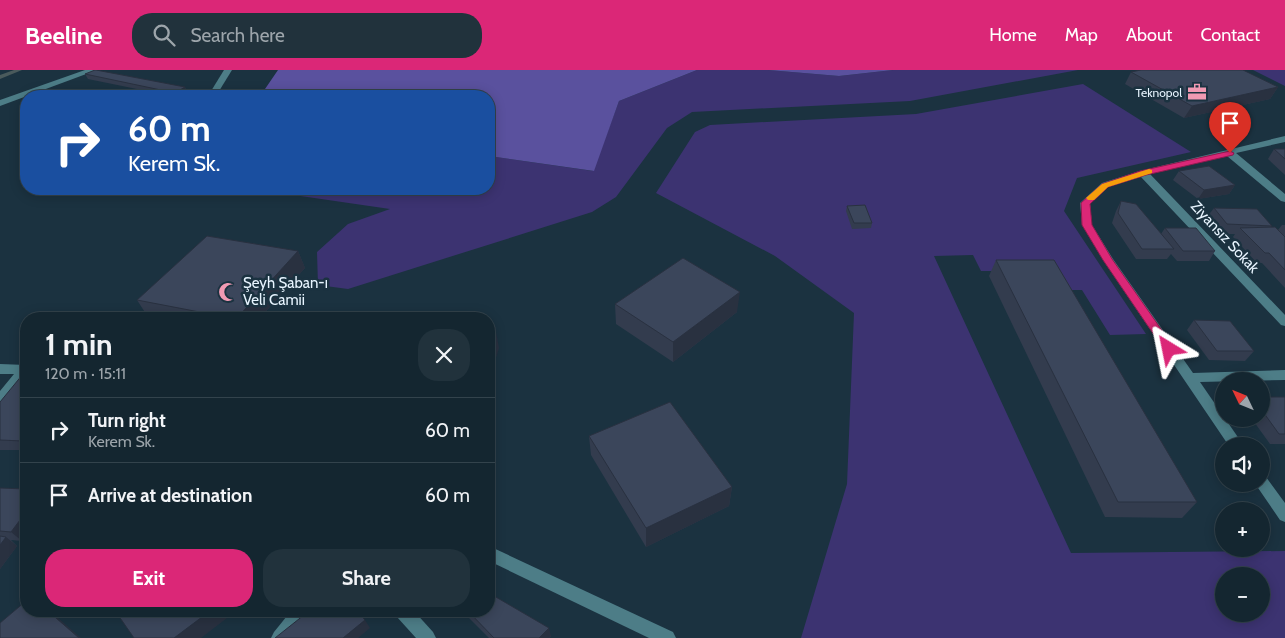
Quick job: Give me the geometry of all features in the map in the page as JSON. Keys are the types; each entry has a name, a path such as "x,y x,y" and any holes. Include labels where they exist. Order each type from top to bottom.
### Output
{"street":[{"path":"37,90 93,70"},
{"path":"216,90 228,70"},
{"path":"0,103 20,96"},
{"path":"1231,437 1108,260 1087,225 1085,203 1105,186 1143,173 1285,139"},
{"path":"1230,153 1285,199"},
{"name":"Ziyansız Sokak","path":"1143,173 1285,322"},
{"path":"0,369 20,370"},
{"path":"1190,378 1285,375"},
{"path":"0,401 20,376"},
{"path":"1269,492 1285,515"},
{"path":"495,556 667,638"},
{"path":"280,638 297,617"},
{"path":"409,617 428,638"}],"shaded area":[{"path":"278,70 697,70 619,101 594,171 495,157 495,90 265,89"},
{"path":"697,70 768,70 839,76 893,70 1078,70 910,101 692,112 667,128 616,197 592,212 348,289 318,285 317,252 348,224 390,209 294,195 495,195 495,157 593,171 619,101"},
{"path":"768,70 893,70 839,76"},
{"path":"1253,70 1285,70 1285,86"},
{"path":"1083,84 1191,152 1077,178 1064,211 1146,334 1110,335 1082,290 1060,290 1049,271 981,271 973,255 934,256 1071,553 1215,552 1215,557 1270,557 1270,551 1285,551 1285,638 801,638 847,484 854,313 775,256 656,193 695,132 710,125 916,114"}],"building":[{"path":"95,70 185,87 180,90 161,90 85,74"},
{"path":"1141,70 1243,70 1278,87 1192,106 1131,72"},
{"path":"1274,149 1285,149 1285,159"},
{"path":"1209,166 1235,185 1204,190 1179,171"},
{"path":"1121,201 1136,204 1174,249 1142,249 1118,213"},
{"path":"865,205 872,223 854,223 847,206"},
{"path":"1214,208 1257,209 1272,226 1227,224"},
{"path":"1275,227 1285,237 1285,270 1269,253 1265,253 1240,228"},
{"path":"1165,228 1196,228 1215,251 1183,251"},
{"name":"Şeyh Şaban-ı Veli Camii","path":"207,236 298,251 242,312 200,312 137,300"},
{"path":"683,258 740,292 673,342 615,304"},
{"path":"996,260 1054,260 1197,502 1118,502"},
{"path":"1194,320 1230,321 1254,351 1217,351"},
{"path":"20,378 20,441 0,440 0,402"},
{"path":"1270,397 1285,397 1285,434 1279,434 1270,422"},
{"path":"670,402 732,487 646,528 589,436"},
{"path":"0,488 20,489 20,520 11,532 0,531"},
{"path":"0,536 6,537 0,545"},
{"path":"495,596 549,628 539,638 494,638 474,617 495,617"},
{"path":"20,606 20,617 55,617 79,638 0,638 0,623"},
{"path":"119,617 202,617 174,638 134,638"},
{"path":"301,617 362,617 365,620 343,638 275,638"}],"waterway":[{"path":"0,77 19,70"}],"slow traffic":[{"path":"1091,198 1105,186 1149,171"}],"place":[{"name":"Teknopol","path":"1197,92"},
{"name":"Şeyh Şaban-ı Veli Camii","path":"228,292"}],"route":[{"path":"1169,349 1108,260 1087,225 1085,203 1105,186 1143,173 1230,153"}]}
